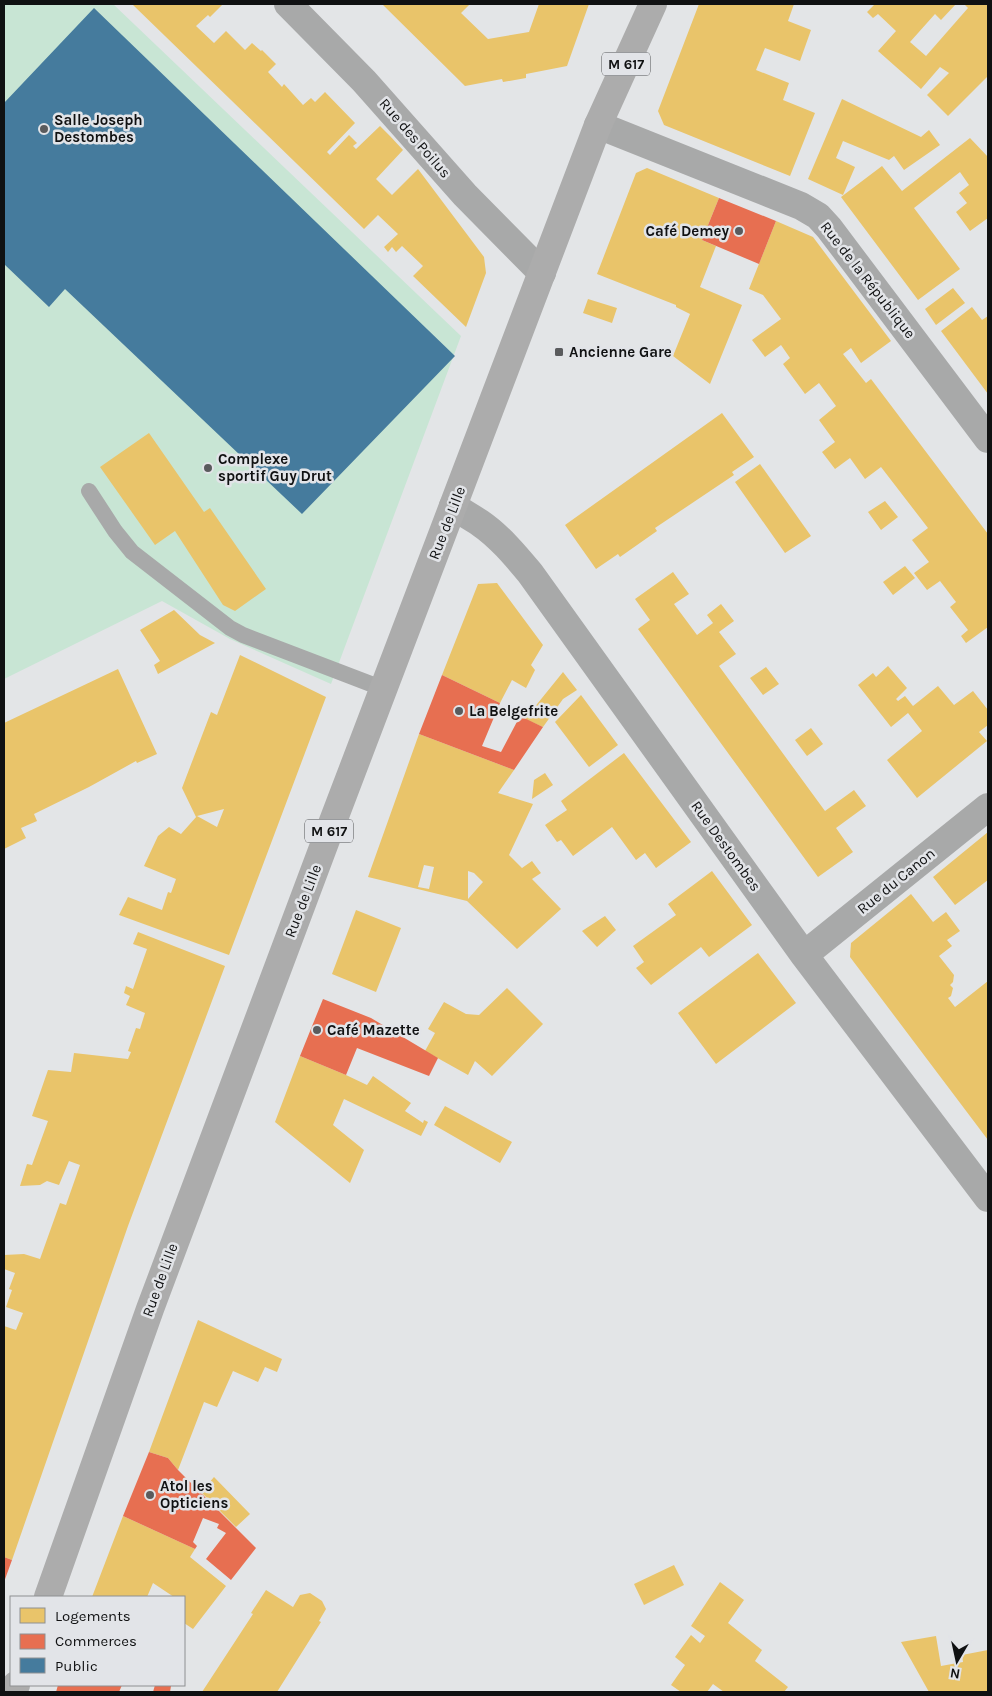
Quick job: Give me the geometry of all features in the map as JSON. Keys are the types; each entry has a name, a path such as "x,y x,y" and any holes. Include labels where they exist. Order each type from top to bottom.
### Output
{"main road":[{"name":"Rue de Lille","path":"598,125 632,4"},
{"name":"Rue de Lille","path":"48,1596 170,1254 453,506 598,125 653,4"}],"street":[{"name":"Rue des Poilus","path":"288,4 364,81 464,194 542,272"},
{"name":"Rue de la République","path":"598,125 801,206 818,216 988,439"},
{"name":"Rue Destombes","path":"453,506 480,523 497,537 530,573 804,956 988,1198"},
{"name":"Rue du Canon","path":"804,956 988,807"}],"lane":[{"path":"89,491 116,532 132,552 230,628 243,635 384,689"}],"green space":[{"name":"Complexe sportif Guy Drut","path":"4,4 113,4 461,336 331,684 230,639 162,601 4,679"}],"building: Logements":[{"path":"132,4 223,4 210,17 208,15 196,26 214,43 226,31 245,50 252,43 276,64 268,72 282,87 284,84 303,105 311,98 315,102 325,92 355,123 327,152 330,155 349,135 357,143 353,146 356,149 380,126 403,150 376,179 392,195 418,169 484,257 486,273 466,327 413,276 423,266 402,246 396,252 392,247 388,252 384,247 398,234 378,215 364,229"},
{"path":"382,4 470,4 461,13 488,39 529,32 539,4 589,4 567,66 526,74 526,78 503,82 502,79 465,86"},
{"path":"699,4 794,4 788,21 811,30 800,61 765,48 756,70 789,83 783,100 815,113 790,176 664,125 658,111"},
{"path":"873,4 956,4 941,20 935,14 910,42 926,56 968,8 964,4 988,4 988,76 948,116 927,95 949,73 940,67 921,89 878,51 896,31 878,14 873,18 867,12"},
{"path":"842,99 921,137 929,130 940,145 904,170 894,156 889,160 843,141 836,158 855,167 843,195 808,179"},
{"path":"970,138 988,157 988,218 970,231 956,212 967,203 959,193 969,185 960,172 914,208 960,269 918,300 841,197 882,166 902,191"},
{"path":"647,168 719,198 702,240 716,246 700,287 742,305 710,384 673,356 690,314 676,307 676,305 597,274 636,173"},
{"path":"776,221 813,237 891,341 861,363 851,348 843,354 866,383 871,379 988,534 988,627 966,643 961,636 968,630 950,607 956,602 940,581 927,590 914,573 929,562 912,540 928,528 881,467 865,479 850,458 835,469 822,452 835,442 819,420 836,406 819,383 805,394 783,364 790,358 781,345 765,357 752,340 781,319 763,295 749,289"},
{"path":"953,288 965,303 936,325 925,309"},
{"path":"588,299 617,308 612,323 583,313"},
{"path":"972,307 982,320 988,316 988,394 941,331"},
{"path":"722,413 754,457 732,472 734,475 655,528 657,531 620,557 618,554 596,569 565,525"},
{"path":"149,433 204,512 210,508 266,589 235,611 223,605 175,531 155,545 100,467"},
{"path":"760,464 811,536 785,553 735,482"},
{"path":"885,501 898,517 881,530 868,512"},
{"path":"905,566 915,578 893,595 883,582"},
{"path":"673,572 689,594 674,604 697,635 713,623 707,615 721,604 734,621 719,632 736,654 719,666 825,811 854,790 866,806 836,828 853,852 818,877 638,629 650,620 635,599"},
{"path":"497,583 543,645 531,665 535,670 526,688 512,680 500,703 442,675 478,584"},
{"path":"174,610 200,635 215,643 158,674 154,665 160,661 140,630"},
{"path":"240,655 326,697 229,955 119,915 128,897 162,910 168,892 171,893 176,879 144,866 158,836 169,827 181,834 197,816 182,788 211,712 217,715","holes":["224,809 217,827 197,816"]},
{"path":"888,666 907,688 896,699 898,701 905,696 913,706 938,686 954,705 973,691 988,710 988,725 979,732 987,741 917,798 887,760 922,731 908,713 891,727 858,685 873,673 876,677"},
{"path":"766,667 779,684 763,695 750,678"},
{"path":"118,669 157,754 137,763 136,761 34,814 37,821 21,828 26,838 4,849 4,723"},
{"path":"563,672 577,690 563,699 543,727 525,719"},
{"path":"581,695 618,745 589,767 555,722"},
{"path":"811,728 823,744 807,756 795,740"},
{"path":"419,734 514,770 498,793 533,804 509,855 522,868 532,861 541,873 532,879 561,909 517,949 467,901 368,877","holes":["424,865 434,867 429,889 418,887","468,871 474,873 483,882 468,899"]},
{"path":"624,753 691,842 656,868 645,853 636,860 612,827 573,856 561,840 557,842 545,825 567,810 561,801"},
{"path":"545,773 553,785 532,799 534,780"},
{"path":"988,832 988,880 955,905 933,877"},
{"path":"712,871 752,925 709,957 701,947 651,985 636,968 644,962 633,946 676,915 668,904"},
{"path":"911,894 933,922 946,912 960,931 947,940 952,946 939,956 954,975 953,982 950,985 953,988 951,996 948,998 955,1007 988,981 988,1140 850,957 851,943"},
{"path":"356,910 401,928 376,992 332,974"},
{"path":"605,916 616,930 597,947 582,931"},
{"path":"138,932 225,966 128,1226 12,1560 4,1557 4,1326 16,1330 23,1313 6,1307 12,1290 9,1289 15,1273 4,1269 4,1255 24,1254 40,1259 60,1203 66,1205 80,1165 69,1161 59,1185 47,1181 40,1185 20,1186 27,1164 32,1165 48,1121 32,1116 48,1070 71,1072 74,1053 128,1059 131,1052 128,1051 136,1028 140,1029 145,1013 126,1005 130,996 124,993 126,986 133,989 147,949 133,944"},
{"path":"758,953 796,1003 716,1064 678,1013"},
{"path":"507,988 543,1024 492,1076 475,1061 468,1075 425,1051 435,1033 428,1029 444,1002 466,1014 479,1015"},
{"path":"300,1056 367,1085 373,1076 411,1103 405,1111 423,1123 424,1120 428,1122 421,1136 344,1099 333,1125 364,1150 350,1183 275,1122"},
{"path":"445,1106 512,1142 500,1163 434,1125"},
{"path":"198,1320 282,1359 277,1372 265,1367 258,1382 233,1371 217,1407 204,1402 178,1470 168,1458 149,1452"},
{"path":"214,1477 250,1514 236,1527 201,1492"},
{"path":"123,1516 195,1549 190,1557 226,1586 193,1629 185,1624 185,1596 172,1596 153,1583 147,1596 92,1596"},
{"path":"674,1565 684,1585 644,1605 634,1584"},
{"path":"720,1582 744,1600 728,1623 762,1650 755,1661 788,1687 784,1692 724,1692 713,1684 707,1692 681,1692 671,1685 685,1665 675,1657 691,1635 700,1643 705,1636 691,1626"},
{"path":"266,1590 293,1607 300,1595 310,1593 322,1601 326,1609 319,1621 321,1622 277,1692 202,1692 253,1614 251,1613"},
{"path":"936,1636 941,1666 963,1662 962,1655 988,1650 988,1692 929,1692 901,1642"}],"building: Commerces":[{"name":"Café Demey","path":"719,198 776,221 759,264 702,240"},
{"path":"442,675 500,703 482,746 501,752 520,716 543,727 514,770 419,734"},
{"path":"323,999 371,1018 438,1058 429,1076 357,1048 346,1075 300,1056"},
{"path":"149,1452 168,1458 256,1548 231,1580 206,1559 226,1533 217,1528 219,1524 203,1518 193,1542 197,1546 195,1549 123,1516"},
{"path":"4,1557 12,1560 4,1582"},
{"path":"58,1686 122,1686 119,1692 56,1692"},
{"path":"155,1686 171,1686 170,1692 153,1692"}],"building: Public":[{"path":"94,8 455,356 302,514 65,289 49,307 4,264 4,103"}],"place":[{"name":"Salle Joseph Destombes","path":"44,129"},
{"name":"Café Demey","path":"739,231"},
{"name":"Ancienne Gare","path":"559,352"},
{"name":"Complexe sportif Guy Drut","path":"208,468"},
{"name":"La Belgefrite","path":"459,711"},
{"name":"Café Mazette","path":"317,1030"},
{"name":"Atol les Opticiens","path":"150,1495"}]}
